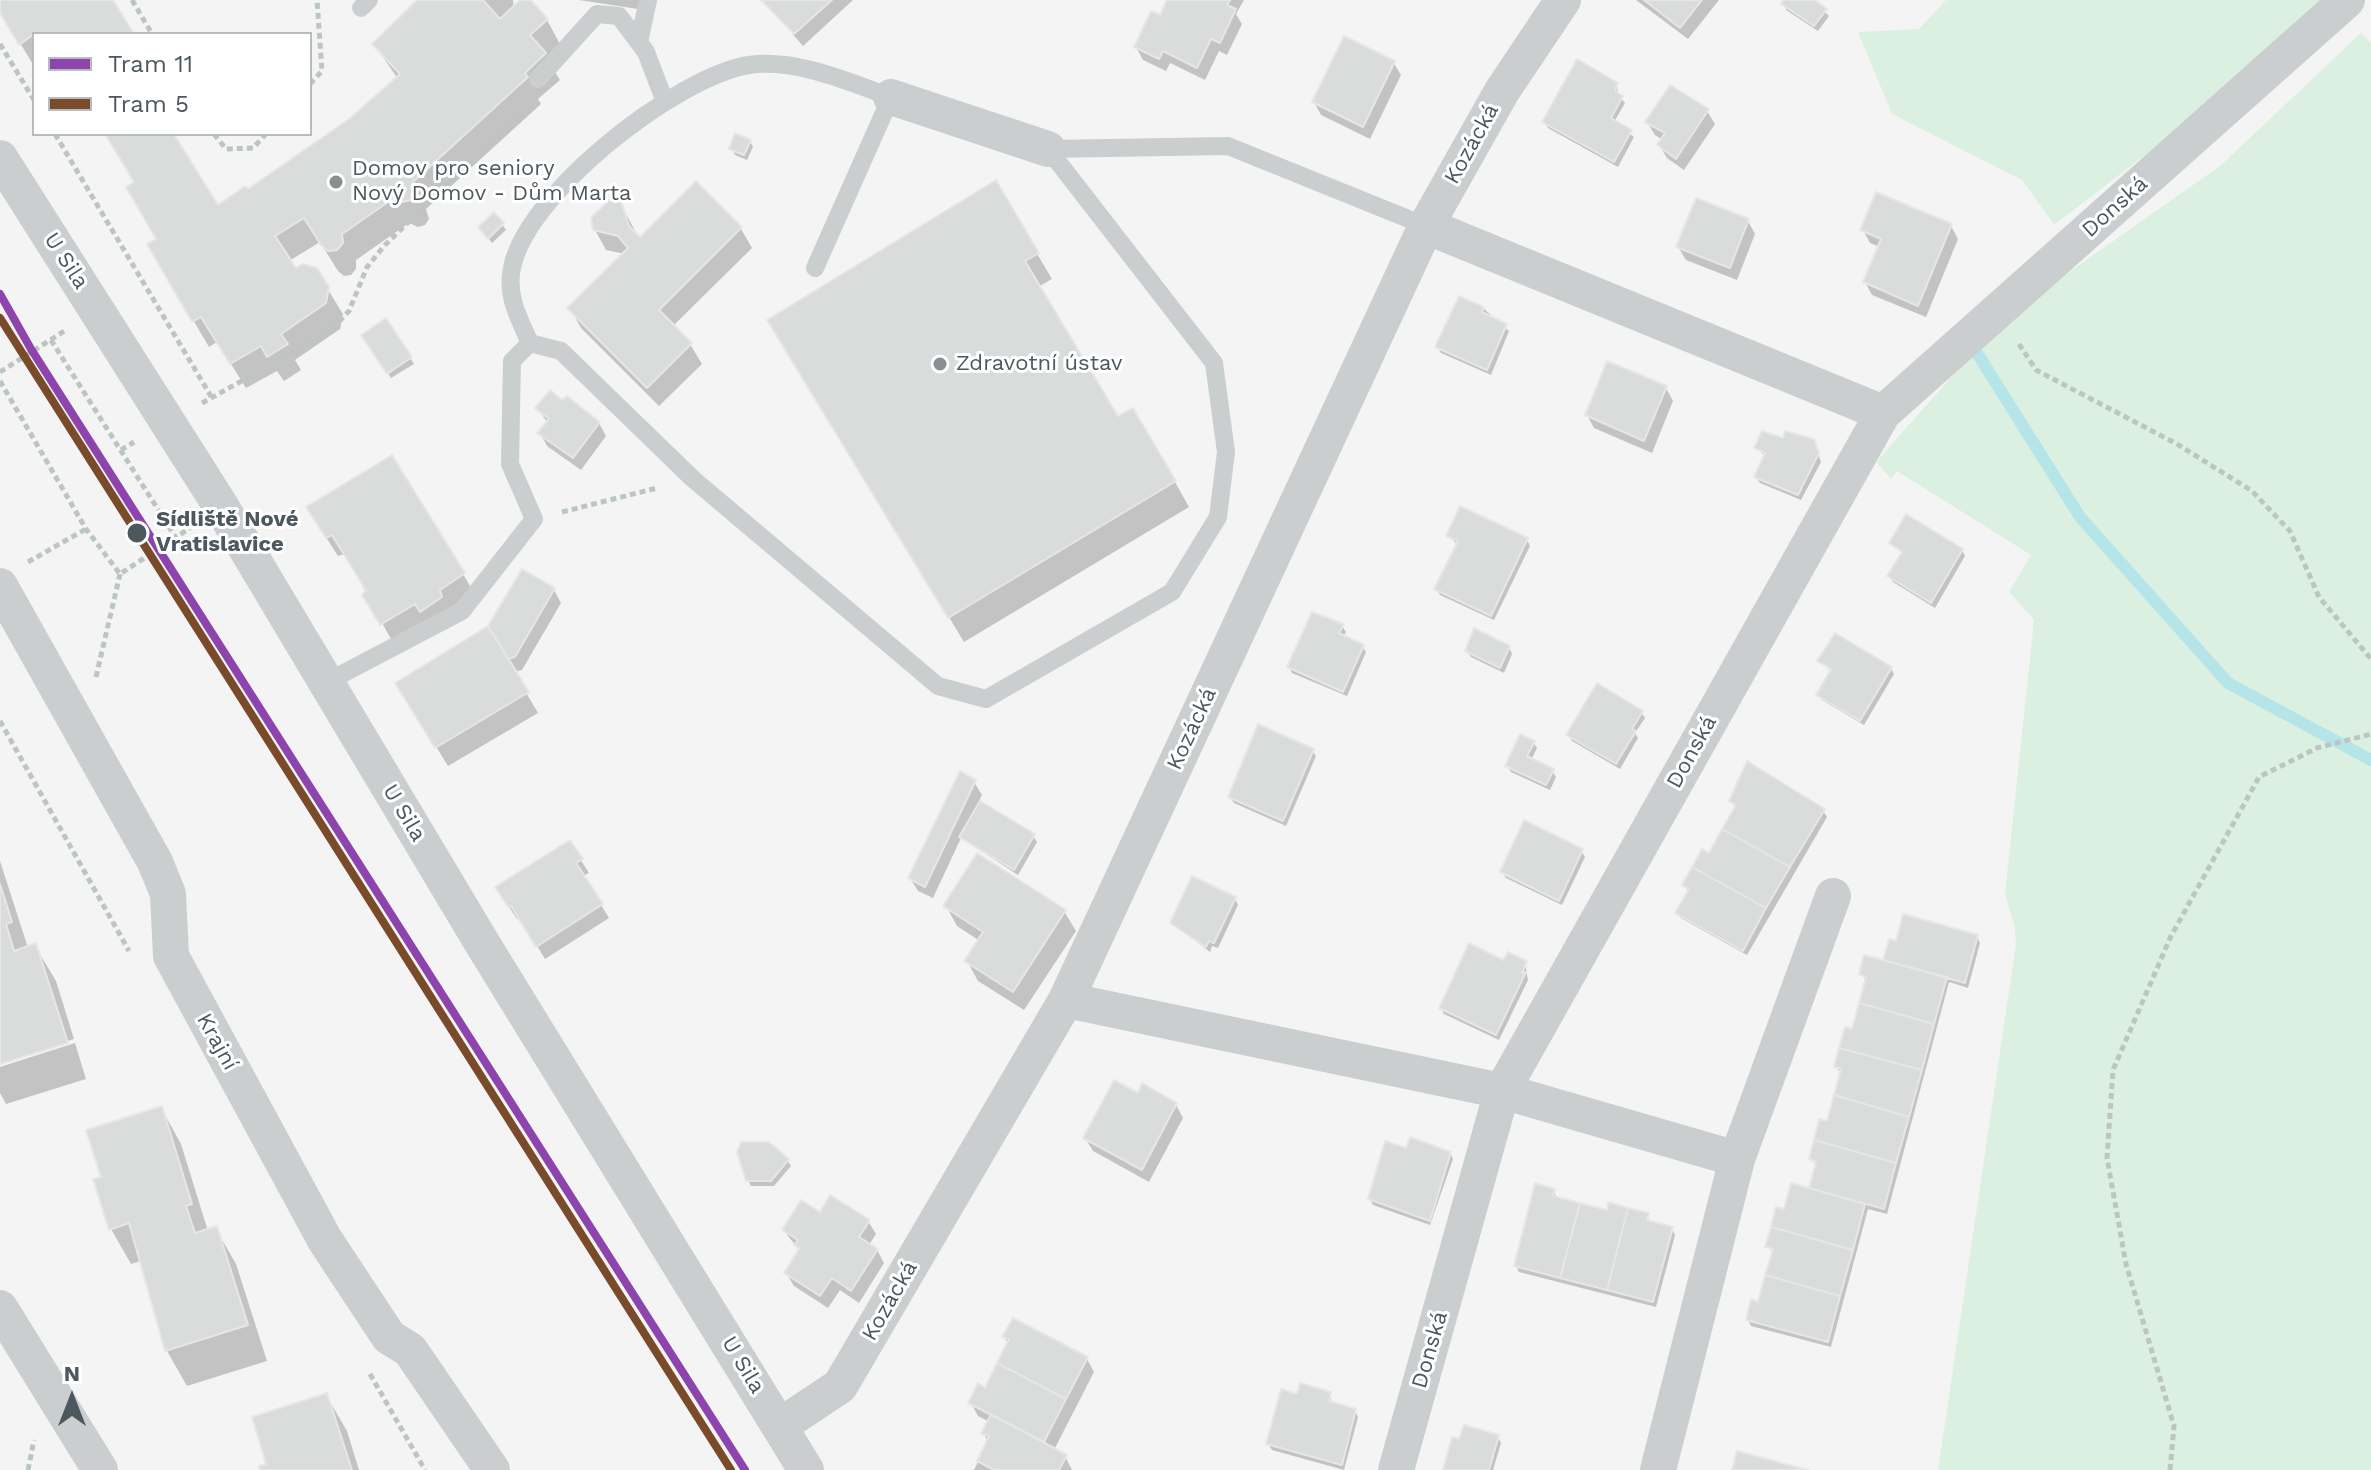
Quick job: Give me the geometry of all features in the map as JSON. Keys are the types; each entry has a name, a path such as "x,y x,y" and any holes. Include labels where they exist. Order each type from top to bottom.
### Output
{"street":[{"name":"Kozácká","path":"780,1426 840,1386 1066,1000 1426,226 1502,91 1563,0"},
{"name":"Donská","path":"1396,1470 1502,1091 1883,413 2347,0"},
{"path":"891,97 1048,149"},
{"name":"U Sila","path":"0,158 222,508 325,683 806,1470"},
{"path":"1426,226 1883,413"},
{"name":"Krajní","path":"12,575 79,728 155,862 168,894 171,956 325,1240 389,1337 410,1350 492,1470"},
{"path":"1658,1470 1737,1159 1833,896"},
{"path":"1066,1000 1502,1091 1737,1159"},
{"path":"0,1308 100,1470"}],"lane":[{"path":"639,42 648,0"},
{"path":"538,79 597,14 619,16 639,42 665,102"},
{"path":"530,343 511,299 511,271 529,225 579,167 665,102 749,65 810,69 891,97 815,268"},
{"path":"1048,149 1228,146 1426,226"},
{"path":"530,343 561,351 693,479 938,686 986,699 1172,592 1218,517 1226,452 1214,363 1048,149"},
{"path":"325,683 462,611 534,519 510,464 512,361 530,343"}],"path":[{"path":"132,0 151,32"},
{"path":"312,82 322,71 317,0"},
{"path":"0,44 32,97"},
{"path":"56,136 212,398 328,333 349,311 367,267 385,245 537,97 541,91 538,79"},
{"path":"216,136 226,149 253,148 264,136"},
{"path":"0,372 97,310"},
{"path":"1998,310 2036,370 2177,444 2252,491 2290,531 2319,597 2371,659"},
{"path":"51,340 176,538"},
{"path":"0,381 86,529 120,574"},
{"path":"534,519 693,479"},
{"path":"79,728 104,655 120,574 222,508"},
{"path":"12,575 86,529"},
{"path":"2170,1470 2174,1426 2126,1264 2107,1158 2113,1070 2171,936 2259,777 2317,748 2371,734"}],"green space":[{"path":"1946,0 2328,0 2170,136 2054,225 2022,180 1892,114 1858,32 1919,29"},
{"path":"2361,33 2371,43 2371,1470 1938,1470 2016,944 2005,894 2034,620 2009,592 2031,555 1897,471 1891,479 1876,462 1954,374 2052,284 2220,166"}],"building":[{"path":"0,0 113,0 133,32 32,32 32,35 19,45 0,13"},
{"name":"Domov pro seniory Nový Domov - Dům Marta","path":"417,0 483,0 500,19 520,0 531,0 548,19 530,35 546,53 525,73 528,77 413,182 416,192 411,200 402,202 394,198 342,234 343,243 337,250 328,251 321,245 304,218 275,236 296,268 303,264 317,268 329,287 326,303 281,334 288,344 267,357 261,346 230,364 201,317 192,322 147,244 156,239 126,187 134,182 106,136 175,136 218,205 245,186 248,189 349,119 400,74 372,44"},
{"path":"761,0 832,0 794,34"},
{"path":"1167,0 1230,0 1227,5 1236,9 1220,43 1211,39 1197,68 1163,51 1159,59 1134,47 1151,11 1160,15"},
{"path":"1644,0 1702,0 1680,28"},
{"path":"1783,0 1815,0 1827,9 1814,26 1781,4"},
{"path":"1344,36 1395,61 1363,127 1312,102"},
{"path":"1577,59 1618,83 1615,91 1623,96 1611,118 1632,130 1614,162 1542,122"},
{"path":"1670,85 1709,109 1676,159 1657,145 1665,133 1645,122"},
{"path":"735,133 751,140 744,155 729,149"},
{"name":"Zdravotní ústav","path":"996,180 1039,253 1025,261 1118,416 1133,408 1176,481 948,618 767,320"},
{"path":"696,181 742,227 659,310 692,343 647,388 567,308 628,248 618,236 593,230 591,218 609,200 621,201 629,226 640,237"},
{"path":"1876,192 1952,224 1918,306 1863,282 1881,239 1860,230"},
{"path":"1696,198 1749,219 1730,268 1676,247"},
{"path":"494,212 504,223 488,239 478,227"},
{"path":"1459,296 1484,307 1482,312 1507,324 1487,370 1435,347"},
{"path":"386,318 412,357 387,374 361,335"},
{"path":"1607,361 1667,386 1644,441 1585,415"},
{"path":"550,390 562,400 567,396 600,422 573,458 537,433 549,419 535,408"},
{"path":"1762,431 1783,438 1785,431 1814,439 1819,453 1798,495 1754,477 1765,453 1754,448"},
{"path":"392,455 465,573 440,590 442,597 420,612 415,604 380,625 362,595 366,590 332,535 326,538 306,507"},
{"path":"1460,506 1528,538 1491,616 1434,589 1458,541 1446,536"},
{"path":"1906,514 1963,549 1931,603 1887,576 1902,552 1889,543"},
{"path":"522,569 555,588 515,657 508,659 488,626"},
{"path":"1312,612 1344,624 1339,633 1364,645 1343,692 1287,667"},
{"path":"488,626 529,692 435,748 395,683"},
{"path":"1474,628 1510,646 1500,668 1465,651"},
{"path":"1835,633 1892,667 1860,721 1816,695 1831,669 1817,661"},
{"path":"1597,683 1643,711 1632,729 1636,731 1616,764 1566,735"},
{"path":"1258,724 1314,749 1283,821 1228,797"},
{"path":"1520,734 1535,741 1527,756 1554,769 1546,785 1505,766"},
{"path":"1747,761 1825,809 1790,867 1722,829 1736,805 1729,801"},
{"path":"960,771 976,780 925,887 908,878"},
{"path":"980,801 1035,834 1014,870 959,837"},
{"path":"1524,820 1583,849 1559,901 1500,872"},
{"path":"1722,829 1790,867 1766,908 1692,867 1702,849 1709,853"},
{"path":"570,840 583,859 576,863 603,904 536,947 511,906 508,907 495,887"},
{"path":"977,853 1066,910 1013,992 964,961 983,932 943,906"},
{"path":"1692,867 1766,908 1743,951 1675,913 1689,889 1682,885"},
{"path":"1192,876 1236,897 1214,943 1209,941 1206,947 1170,923"},
{"path":"0,884 12,922 6,924 14,951 36,943 68,1043 0,1064"},
{"path":"1903,914 1978,935 1965,983 1883,960 1889,939 1896,941"},
{"path":"1469,943 1503,960 1508,952 1527,961 1522,973 1526,972 1496,1035 1439,1008"},
{"path":"1864,955 1947,977 1934,1024 1859,1003 1866,977 1859,974"},
{"path":"1859,1003 1934,1024 1922,1070 1839,1048 1845,1027 1852,1029"},
{"path":"1839,1048 1922,1070 1909,1117 1834,1095 1841,1069 1834,1067"},
{"path":"1114,1080 1138,1093 1142,1083 1177,1103 1142,1170 1083,1138"},
{"path":"1834,1095 1909,1117 1896,1163 1814,1140 1819,1119 1827,1121"},
{"path":"162,1106 192,1204 186,1206 195,1233 217,1226 248,1325 165,1351 129,1223 109,1230 93,1179 101,1177 86,1130"},
{"path":"1410,1137 1451,1152 1430,1221 1368,1199 1385,1141 1406,1148"},
{"path":"1814,1140 1896,1163 1884,1209 1809,1188 1816,1162 1809,1159"},
{"path":"741,1142 769,1142 789,1159 771,1181 746,1181 737,1152"},
{"path":"1535,1183 1555,1189 1553,1196 1580,1203 1560,1278 1514,1266"},
{"path":"1791,1183 1865,1204 1853,1250 1771,1227 1776,1207 1784,1209"},
{"path":"830,1195 870,1220 859,1237 878,1249 851,1291 832,1278 820,1296 784,1273 799,1249 794,1245 798,1240 782,1230 801,1200 820,1212"},
{"path":"1608,1202 1628,1208 1607,1290 1560,1278 1580,1203 1607,1210"},
{"path":"1628,1208 1649,1213 1647,1220 1673,1227 1653,1302 1607,1290"},
{"path":"1771,1227 1853,1250 1840,1296 1765,1275 1773,1249 1765,1247"},
{"path":"1765,1275 1840,1296 1828,1342 1746,1320 1751,1299 1758,1302"},
{"path":"1013,1318 1088,1357 1066,1399 997,1363 1009,1339 1002,1337"},
{"path":"997,1363 1066,1399 1044,1442 968,1403 978,1383 985,1388"},
{"path":"1300,1383 1331,1392 1329,1401 1356,1409 1342,1465 1266,1444 1281,1389 1297,1394"},
{"path":"327,1393 352,1470 260,1470 259,1466 266,1464 252,1417"},
{"path":"991,1414 1067,1455 1059,1470 994,1470 977,1461 989,1436 981,1434"},
{"path":"1464,1425 1499,1435 1489,1470 1443,1470 1452,1437 1459,1439"},
{"path":"1737,1451 1808,1470 1732,1470"}],"waterway":[{"path":"1977,353 2080,517 2228,683 2371,760"}],"tram line":[{"name":"11","path":"0,294 31,349 745,1470"},
{"name":"5","path":"0,318 731,1470"}],"place":[{"name":"Domov pro seniory Nový Domov - Dům Marta","path":"336,182"},
{"name":"Zdravotní ústav","path":"940,364"},
{"name":"Sídliště Nové Vratislavice","path":"137,533"}]}
